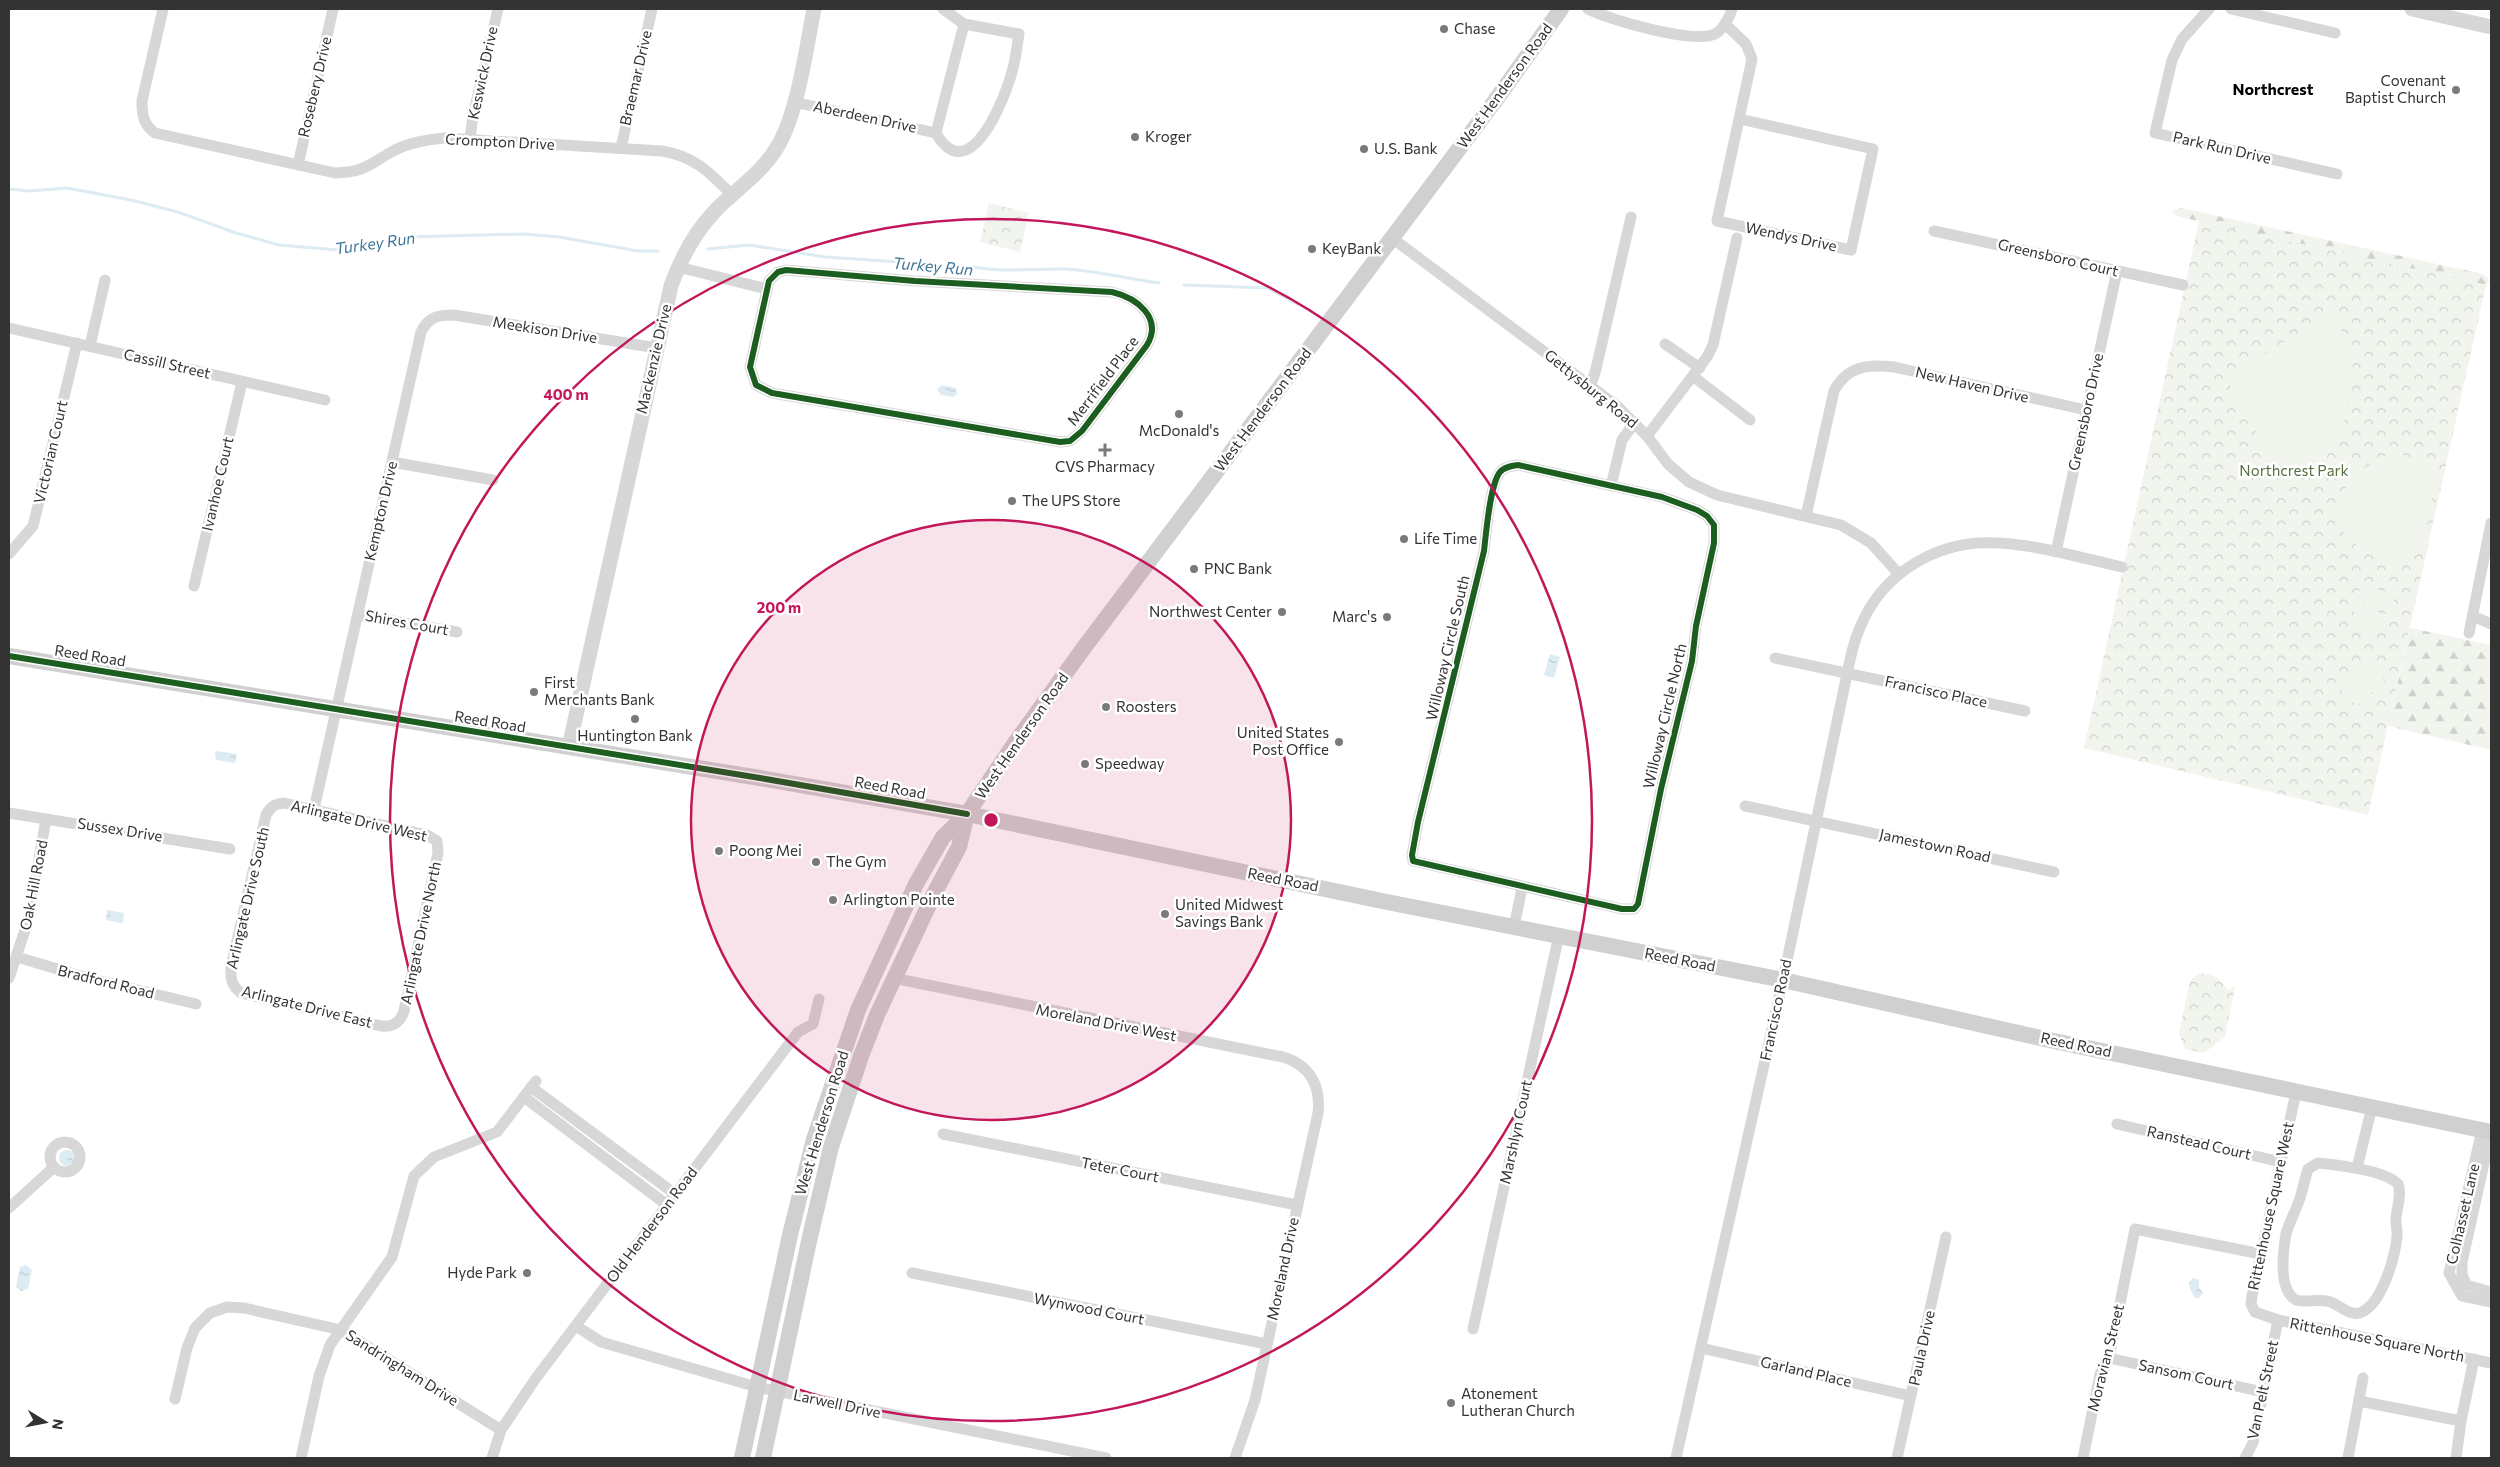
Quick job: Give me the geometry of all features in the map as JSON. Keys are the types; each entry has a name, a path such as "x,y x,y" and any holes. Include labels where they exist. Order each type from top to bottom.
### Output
{"main road":[{"name":"West Henderson Road","path":"742,1458 790,1235 817,1130 843,1051 895,926 943,837 967,814 1015,743 1083,649 1392,238 1561,9"},
{"name":"Reed Road","path":"9,656 569,746 967,814 1514,927 1783,980 2054,1041 2487,1131"},
{"name":"West Henderson Road","path":"763,1458 811,1232 832,1146 861,1056 893,978 959,846 967,814"},
{"path":"856,985 861,980 884,929 895,926"}],"street":[{"name":"Crompton Drive","path":"163,9 142,101 142,114 147,127 164,136 334,174 352,173 371,166 396,150 426,140 470,138 561,146 662,151 689,158 708,172 732,195"},
{"name":"Rosebery Drive","path":"298,165 333,9"},
{"name":"Keswick Drive","path":"470,138 473,116 498,9"},
{"name":"Braemar Drive","path":"621,148 652,9"},
{"name":"Mackenzie Drive","path":"569,746 657,348 678,267 695,234 715,211 775,151 786,131 814,9"},
{"name":"Aberdeen Drive","path":"794,102 936,133 945,145 954,152 960,153 970,149 985,132 1005,93 1013,69 1019,34 964,24 943,9"},
{"path":"1588,9 1601,15 1692,37 1714,34 1725,24 1732,9"},
{"name":"Park Run Drive","path":"2208,9 2182,39 2172,60 2155,133 2337,174"},
{"path":"2232,9 2335,33"},
{"path":"2412,9 2491,27"},
{"name":"Aberdeen Drive","path":"936,133 964,24"},
{"name":"Wendys Drive","path":"1725,24 1746,44 1752,59 1717,221 1851,250 1873,150 1740,119"},
{"path":"1590,385 1596,369 1631,217"},
{"name":"Greensboro Court","path":"1934,231 2183,285"},
{"name":"Gettysburg Road","path":"1392,238 1590,385 1635,422 1674,469 1689,482 1710,492 1741,502 1841,525 1862,536 1880,551 1898,573"},
{"path":"1647,436 1697,373 1713,345 1737,238"},
{"path":"678,267 767,289"},
{"name":"Merrifield Place","path":"786,270 891,277 915,281 1102,291 1121,294 1138,303 1150,318 1152,331 1147,345 1082,431 1070,441 1060,442 790,396 760,389 752,380 750,367 767,289 772,276 786,270"},
{"name":"Greensboro Drive","path":"2056,552 2117,272"},
{"path":"90,346 105,280"},
{"name":"Meekison Drive","path":"433,317 454,315 657,348"},
{"name":"Kempton Drive","path":"314,809 421,332 426,323 433,317"},
{"name":"Cassill Street","path":"9,328 325,400"},
{"name":"Victorian Court","path":"9,554 33,526 77,343"},
{"path":"1665,344 1750,420"},
{"name":"New Haven Drive","path":"1806,516 1834,391 1846,375 1858,367 1868,365 1894,367 2086,410"},
{"name":"Ivanhoe Court","path":"194,586 242,382"},
{"path":"1611,486 1622,440 1635,422"},
{"path":"392,462 493,480"},
{"name":"Willoway Circle South","path":"1522,888 1413,861 1412,855 1418,822 1484,551 1486,525 1496,480 1500,471 1509,466 1518,465 1611,486"},
{"name":"Willoway Circle North","path":"1522,888 1594,901 1622,909 1634,909 1638,904 1661,789 1675,737 1714,543 1714,525 1707,516 1682,504 1611,486"},
{"path":"2469,633 2491,523"},
{"path":"1898,573 1933,554 1957,545 1971,543 2015,544 2122,567"},
{"name":"Francisco Road","path":"1676,1458 1783,980 1847,674 1859,629 1868,611 1898,573"},
{"name":"Shires Court","path":"358,615 457,632"},
{"path":"2473,616 2491,624"},
{"name":"Francisco Place","path":"1775,658 2025,711"},
{"name":"Arlingate Drive West","path":"270,808 276,804 284,803 433,837 439,847 438,853"},
{"name":"Jamestown Road","path":"1745,806 2054,872"},
{"name":"Arlingate Drive South","path":"234,987 230,978 231,968 270,808"},
{"name":"Sussex Drive","path":"9,813 230,849"},
{"name":"Oak Hill Road","path":"9,978 34,898 46,819"},
{"name":"Arlingate Drive North","path":"381,1026 388,1027 401,1018 438,853"},
{"path":"1514,927 1522,888"},
{"name":"Marshlyn Court","path":"1473,1328 1559,936"},
{"name":"Bradford Road","path":"17,957 84,978 196,1004"},
{"name":"Moreland Drive West","path":"893,978 1282,1057 1300,1064 1312,1077"},
{"name":"Arlingate Drive East","path":"234,987 241,993 381,1026"},
{"name":"Old Henderson Road","path":"492,1458 501,1430 536,1378 798,1032 813,1024 819,999"},
{"name":"Moreland Drive","path":"1235,1458 1248,1424 1318,1113 1318,1095 1312,1077"},
{"path":"302,1458 320,1376 330,1345 392,1257 410,1187 417,1172 434,1157 491,1136 503,1125 533,1084 675,1194"},
{"name":"Rittenhouse Square West","path":"2263,1317 2255,1312 2251,1304 2296,1092"},
{"path":"524,1097 667,1205"},
{"path":"2357,1168 2372,1107"},
{"name":"Ranstead Court","path":"2117,1124 2281,1162"},
{"name":"Colhasset Lane","path":"2487,1131 2462,1262 2462,1274 2466,1284 2491,1292"},
{"name":"Colhasset Lane","path":"2487,1131 2450,1273 2462,1296 2491,1302"},
{"name":"Teter Court","path":"943,1134 1297,1205"},
{"path":"2318,1163 2357,1168 2394,1180 2400,1189 2395,1221 2398,1232 2392,1263 2377,1295 2366,1310 2354,1314 2328,1301 2300,1301 2292,1298 2288,1292 2284,1272 2286,1233 2300,1200 2308,1169 2318,1163"},
{"path":"9,1208 54,1167"},
{"name":"Moravian Street","path":"2083,1458 2100,1374 2109,1358 2135,1229 2261,1254"},
{"name":"Paula Drive","path":"1897,1458 1946,1237"},
{"name":"Wynwood Court","path":"912,1273 1267,1344"},
{"name":"Sandringham Drive","path":"175,1399 187,1348 195,1328 210,1313 227,1307 244,1308 341,1330 501,1430"},
{"name":"Rittenhouse Square North","path":"2263,1317 2491,1363"},
{"name":"Van Pelt Street","path":"2245,1458 2253,1443 2278,1320"},
{"name":"Larwell Drive","path":"576,1326 601,1342 777,1392 1106,1458"},
{"name":"Garland Place","path":"1701,1348 1911,1396"},
{"name":"Sansom Court","path":"2109,1358 2263,1392"},
{"path":"2456,1458 2461,1422 2474,1359"},
{"path":"2348,1458 2363,1378"},
{"path":"2358,1401 2461,1422"}],"green space":[{"path":"989,203 1029,213 1020,252 980,242"},
{"path":"2181,208 2483,274 2490,280 2486,285 2176,216 2172,211"},
{"name":"Northcrest Park","path":"2199,221 2486,285 2368,815 2084,748"},
{"path":"2333,311 2354,358 2344,423 2305,475 2289,487 2230,388 2232,375"},
{"path":"2394,451 2438,470 2422,551 2407,562 2366,554 2335,524 2349,477"},
{"path":"2360,586 2395,593 2392,609 2357,601"},
{"path":"2355,607 2390,615 2387,631 2352,623"},
{"path":"2410,628 2491,645 2491,750 2388,726"},
{"path":"2368,664 2385,681 2357,706 2341,690"},
{"path":"2200,973 2217,977 2228,990 2235,986 2225,1037 2204,1053 2185,1049 2179,1033 2190,981"}],"water":[{"path":"942,385 956,388 957,394 953,397 941,395 937,389"},
{"path":"1550,654 1560,657 1554,678 1544,675"},
{"path":"217,751 237,754 235,763 216,760 215,753"},
{"path":"107,910 124,913 123,923 106,920"},
{"path":"67,1150 73,1152 75,1158 73,1164 67,1166 61,1164 59,1158 61,1152"},
{"path":"26,1265 32,1270 28,1289 21,1291 16,1287 20,1267"},
{"path":"2193,1278 2199,1280 2199,1288 2203,1293 2199,1298 2195,1298 2190,1289 2189,1282"}],"waterway":[{"name":"Turkey Run","path":"9,189 29,191 67,188 131,200 178,212 236,233 279,245 339,250 369,242 408,237 523,234 559,237 638,251 658,251"},
{"name":"Turkey Run","path":"708,249 749,245 825,257 998,270 1078,270 1159,283"},
{"name":"Turkey Run","path":"1184,285 1268,288 1297,304"}],"cycle path":[{"path":"786,270 915,281 1112,292 1130,299 1145,311 1150,318 1152,326 1151,335 1147,345 1082,431 1070,441 1060,442 772,393 756,385 750,367 769,281 778,272 786,270"},
{"path":"1518,465 1662,497 1697,510 1707,516 1714,525 1714,543 1696,626 1692,661 1661,789 1638,904 1634,909 1622,909 1413,861 1412,855 1418,822 1484,551 1494,487 1502,470 1518,465"},
{"path":"9,656 760,778 967,814"}],"place":[{"name":"Chase","path":"1444,29"},
{"name":"Covenant Baptist Church","path":"2456,90"},
{"name":"Kroger","path":"1135,137"},
{"name":"U.S. Bank","path":"1364,149"},
{"name":"KeyBank","path":"1312,249"},
{"name":"McDonald's","path":"1179,414"},
{"name":"CVS Pharmacy","path":"1105,450"},
{"name":"The UPS Store","path":"1012,501"},
{"name":"Life Time","path":"1404,539"},
{"name":"PNC Bank","path":"1194,569"},
{"name":"Northwest Center","path":"1282,612"},
{"name":"Marc's","path":"1387,617"},
{"name":"First Merchants Bank","path":"534,692"},
{"name":"Roosters","path":"1106,707"},
{"name":"Huntington Bank","path":"635,719"},
{"name":"United States Post Office","path":"1339,742"},
{"name":"Speedway","path":"1085,764"},
{"name":"Poong Mei","path":"719,851"},
{"name":"The Gym","path":"816,862"},
{"name":"Arlington Pointe","path":"833,900"},
{"name":"United Midwest Savings Bank","path":"1165,914"},
{"name":"Hyde Park","path":"527,1273"},
{"name":"Atonement Lutheran Church","path":"1451,1403"}],"district":[{"name":"Northcrest","path":"2273,89"}]}
